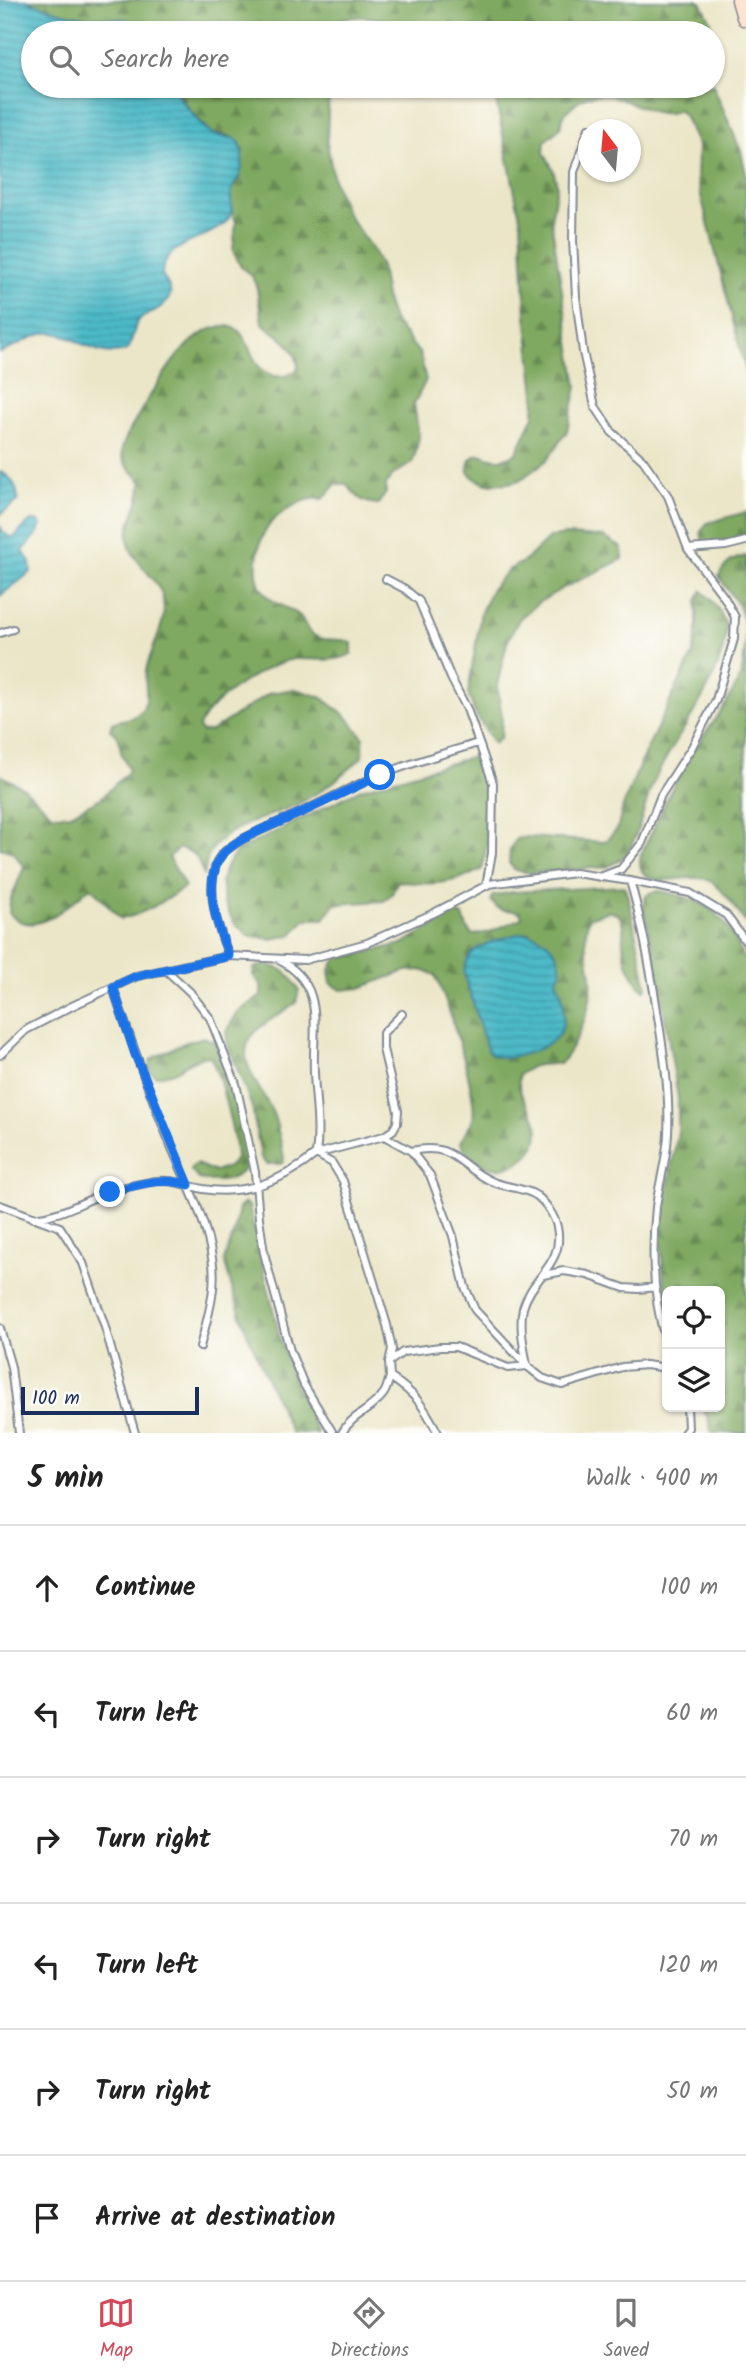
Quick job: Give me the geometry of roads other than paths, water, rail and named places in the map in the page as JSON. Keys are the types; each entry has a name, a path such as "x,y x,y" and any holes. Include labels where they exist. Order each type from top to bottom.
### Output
{"main road":[{"path":"741,0 746,17"}],"lane":[{"path":"578,160 574,172 573,240 576,298 583,352 595,405 612,432 643,460 668,496 688,549 724,597 735,617 734,639 716,699 692,747 661,796 642,843 621,869 600,877"},
{"path":"688,549 726,546 746,541"},
{"path":"386,579 405,589 419,601 467,709 493,783 492,853 486,886"},
{"path":"0,633 13,629"},
{"path":"229,956 213,902 213,881 217,860 230,848 258,831 380,775 478,743"},
{"path":"0,1055 26,1030 137,976 229,956 305,960 367,943 486,886 575,873 690,893 726,915 746,942"},
{"path":"629,881 654,990 667,1088 668,1135 656,1206 653,1248 655,1287 662,1329"},
{"path":"275,958 290,966 303,978 314,1007 314,1069 319,1138 316,1154"},
{"path":"166,970 190,992 210,1018 236,1084 257,1187 264,1253 290,1351 304,1385 333,1433"},
{"path":"113,987 135,1054 195,1198 213,1260 212,1301 200,1348"},
{"path":"33,1217 54,1216 110,1192 153,1182 175,1181 225,1191 257,1187 299,1168 316,1154 384,1136 393,1130 397,1123 398,1111 383,1049 383,1033 402,1014"},
{"path":"384,1136 411,1151 430,1175 453,1236 465,1287 475,1310 527,1366 542,1377 562,1385 622,1367 646,1365 662,1367"},
{"path":"411,1151 429,1147 452,1153 492,1182 537,1196 555,1218 559,1237 556,1256 531,1290 523,1309 522,1325 527,1366"},
{"path":"316,1154 332,1163 343,1181 387,1325 391,1349 390,1377 384,1393 370,1409 344,1428 342,1433"},
{"path":"0,1205 60,1227 83,1263 104,1324 135,1433"},
{"path":"543,1275 564,1271 588,1275 624,1288 655,1287"},
{"path":"0,1328 11,1367 19,1433"},
{"path":"389,1363 403,1352 440,1346 466,1350 508,1368 527,1366"},
{"path":"390,1377 411,1391 438,1433"},
{"path":"684,1433 688,1428 687,1412"}],"water":[{"path":"0,0 25,0 86,18 125,19 128,21 21,21 21,98 180,98 209,131 234,138 240,143 242,167 231,193 230,216 214,231 171,254 165,262 162,274 170,296 164,305 137,321 129,348 125,351 102,351 63,335 46,333 0,353"},
{"path":"0,472 14,483 18,501 0,515"},
{"path":"31,521 41,525 23,551 30,562 31,572 0,596 0,526 4,533 13,538"},
{"path":"525,933 539,937 550,945 560,963 561,970 556,980 563,1003 562,1028 552,1041 543,1047 512,1057 495,1056 485,1043 464,973 465,966 467,959 479,947"}]}
